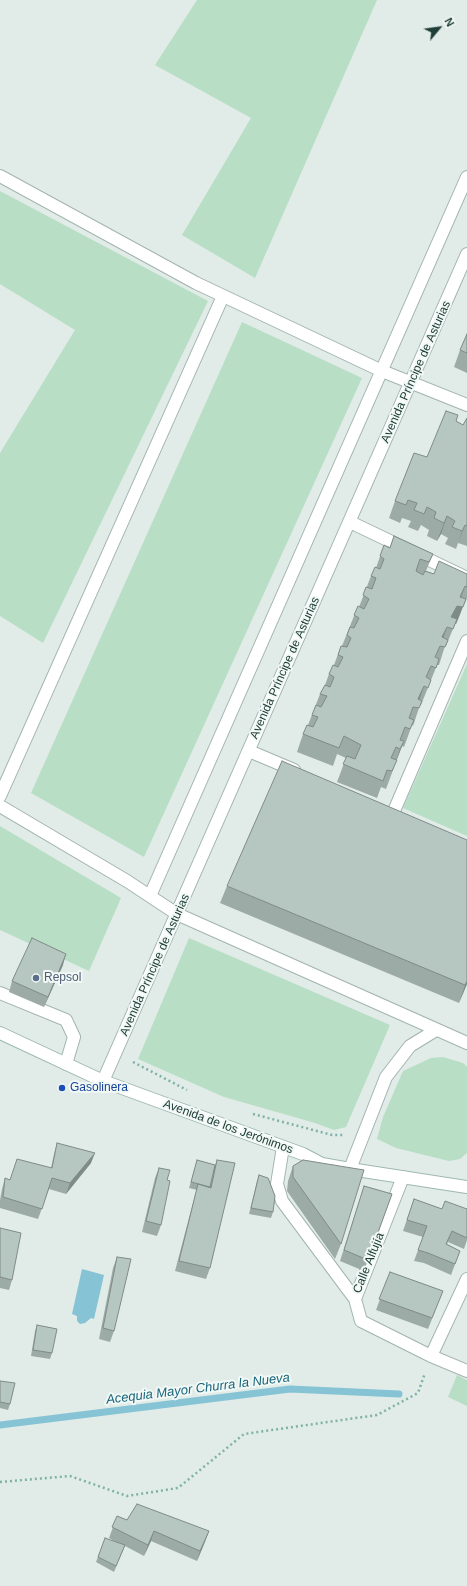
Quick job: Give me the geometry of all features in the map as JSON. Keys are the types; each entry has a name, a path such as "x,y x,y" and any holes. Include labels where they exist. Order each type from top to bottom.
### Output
{"street":[{"path":"0,176 196,283 382,372 412,382 467,405"},
{"path":"150,896 467,177"},
{"name":"Avenida Príncipe de Asturias","path":"103,1081 412,382 467,254"},
{"path":"0,796 223,296"},
{"path":"350,522 467,578"},
{"path":"380,805 398,812 467,641"},
{"path":"249,751 307,775"},
{"path":"0,806 150,896 177,914 466,1042"},
{"path":"0,993 66,1020 74,1037 66,1064"},
{"path":"350,1170 386,1076 410,1046 436,1030"},
{"name":"Avenida de los Jerónimos","path":"0,1033 103,1081 303,1154 322,1164 350,1170 467,1187"},
{"path":"283,1147 277,1184 282,1201 355,1299"},
{"name":"Calle Alfujía","path":"403,1177 355,1299 361,1321 431,1356 467,1371"},
{"path":"431,1356 467,1279"}],"path":[{"path":"116,1053 193,1093"},
{"path":"251,1113 332,1134 363,1136"},
{"path":"0,1482 70,1476 127,1496 178,1488 244,1434 377,1415 418,1393 431,1356"}],"green space":[{"path":"197,0 377,0 255,278 182,235 251,118 155,65"},
{"path":"0,191 208,301 43,643 0,616 0,453 75,330 0,284"},
{"path":"242,322 362,378 144,857 31,793"},
{"path":"467,664 467,836 403,808"},
{"path":"0,826 121,898 89,971 0,930"},
{"path":"189,938 390,1025 346,1127 334,1130 315,1123 224,1097 138,1059"},
{"path":"443,1057 463,1063 467,1067 467,1153 460,1159 449,1161 396,1148 377,1139 383,1117 403,1071 431,1058"},
{"path":"457,1375 467,1380 467,1406 448,1397"}],"water":[{"path":"82,1269 104,1275 94,1319 91,1318 85,1323 80,1324 77,1321 77,1316 72,1314"}],"building":[{"path":"467,334 467,353 460,350"},
{"path":"446,411 458,415 456,421 463,425 467,418 467,526 465,525 462,531 452,527 455,521 447,516 444,523 434,518 436,512 427,507 424,514 414,510 417,503 408,500 406,505 395,501 414,453 427,457"},
{"path":"394,536 433,554 429,562 420,559 416,571 423,575 425,571 434,574 439,561 467,574 467,587 465,586 460,597 466,599 463,607 457,606 451,617 457,619 453,629 447,627 442,637 448,640 445,647 440,646 435,657 439,659 436,668 431,666 426,677 431,680 428,688 424,686 418,699 422,701 419,708 413,707 409,718 414,720 410,729 405,727 400,740 404,741 400,749 396,747 391,758 397,760 392,771 387,770 383,781 343,764 347,756 355,759 361,745 344,736 339,748 303,734 307,725 313,727 318,717 312,715 316,705 321,707 327,696 320,694 325,685 330,687 334,677 329,674 333,665 338,667 343,657 338,655 341,646 347,647 351,638 347,635 350,627 354,628 359,618 354,615 358,606 364,609 369,599 363,595 366,587 372,589 376,578 371,576 375,567 380,569 384,559 380,556 384,545 390,548"},
{"path":"282,761 467,840 467,981 465,985 227,886"},
{"name":"Repsol","path":"32,938 66,954 48,997 12,981"},
{"path":"57,1143 95,1153 70,1183 52,1178 42,1209 3,1197 5,1178 10,1180 17,1159 52,1168"},
{"path":"197,1160 215,1165 210,1187 191,1182"},
{"path":"217,1160 235,1163 210,1268 179,1261 198,1184 211,1188"},
{"path":"303,1160 364,1170 341,1244 293,1177 293,1166"},
{"path":"159,1168 170,1170 167,1180 170,1181 161,1225 146,1221"},
{"path":"259,1175 268,1178 275,1196 273,1212 251,1208"},
{"path":"364,1186 392,1194 368,1260 344,1250"},
{"path":"414,1199 442,1209 445,1201 467,1209 467,1238 452,1231 446,1244 460,1251 455,1264 418,1250 427,1226 407,1220"},
{"path":"0,1228 21,1233 12,1280 0,1277"},
{"path":"117,1257 131,1259 114,1331 103,1328"},
{"path":"390,1272 443,1291 432,1318 379,1299"},
{"path":"37,1325 57,1329 52,1353 33,1350"},
{"path":"0,1381 15,1383 10,1404 0,1402"},
{"path":"137,1504 209,1531 200,1551 154,1531 148,1545 112,1527 117,1516 127,1520"},
{"path":"105,1538 125,1545 116,1566 98,1557"}],"waterway":[{"name":"Acequia Mayor Churra la Nueva","path":"0,1425 290,1389 399,1394"}],"place":[{"name":"Repsol","path":"36,978"},
{"name":"Gasolinera","path":"62,1088"}]}
